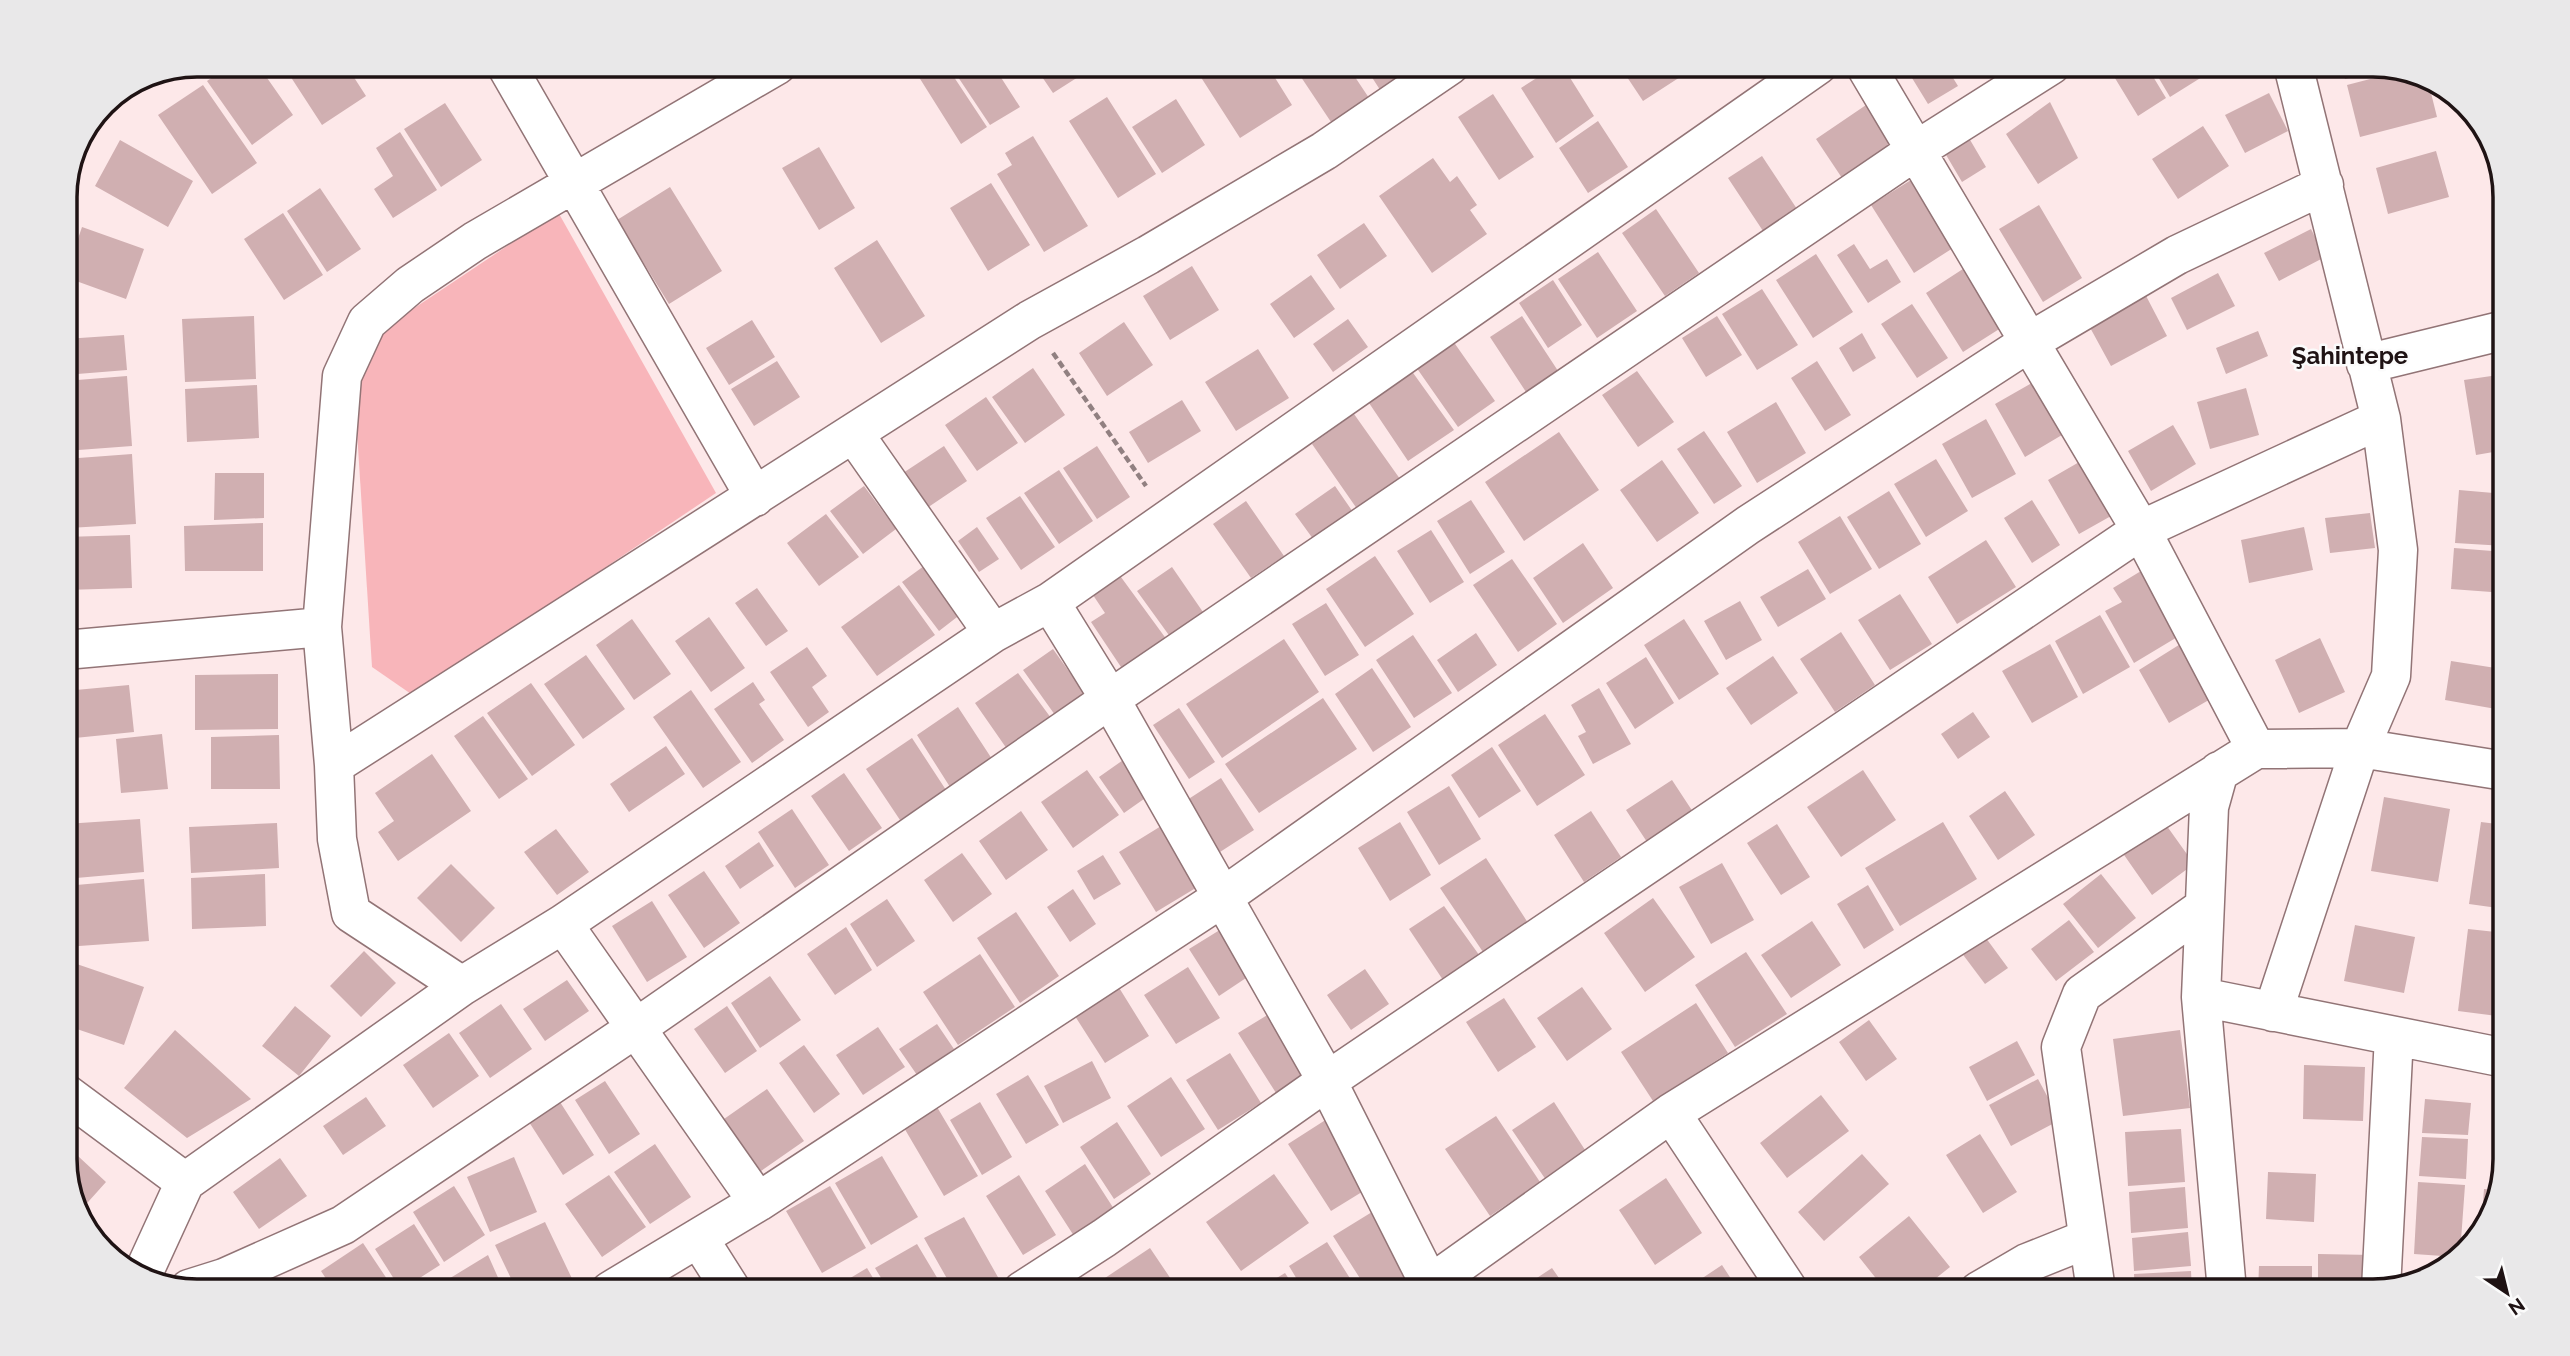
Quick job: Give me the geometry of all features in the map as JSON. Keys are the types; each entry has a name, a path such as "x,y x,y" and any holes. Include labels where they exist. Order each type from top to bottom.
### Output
{"street":[{"path":"513,77 755,497"},
{"path":"462,986 351,913 337,839 323,627 342,376 367,322 410,285 475,241 756,77"},
{"path":"334,765 1030,320 1148,255 1324,151 1432,77"},
{"path":"146,1268 185,1182 462,986 564,924 993,633 1050,602 1801,77"},
{"path":"1872,77 2141,530 2256,749"},
{"path":"221,1279 343,1225 1915,151 2032,77"},
{"path":"2273,1012 2360,748 2391,676 2398,550 2381,419 2296,77"},
{"path":"631,1279 758,1202 1223,897 1748,525 2031,341 2177,256 2324,185"},
{"path":"2366,364 2493,333"},
{"path":"1041,1279 1327,1081 2141,530 2381,419"},
{"path":"854,434 993,633"},
{"path":"1050,602 1110,699 1327,1081 1423,1279"},
{"path":"77,649 323,627"},
{"path":"1442,1279 1671,1114 2256,749 2360,748 2493,769"},
{"path":"2220,771 2209,807 2203,908 2202,997 2226,1279"},
{"path":"2094,1279 2061,1047 2082,994 2203,908"},
{"path":"564,924 758,1202"},
{"path":"2202,997 2493,1056"},
{"path":"2382,1278 2394,1035"},
{"path":"77,1102 185,1182"},
{"path":"1671,1114 1781,1279"},
{"path":"699,1239 724,1279"},
{"path":"1999,1279 2027,1262 2087,1239"}],"path":[{"path":"1030,320 1169,519"}],"shaded area":[{"path":"558,212 716,493 414,696 372,667 355,400 377,333"}],"building":[{"path":"213,77 266,77 293,115 252,145 207,81"},
{"path":"291,77 354,77 366,96 322,125"},
{"path":"919,77 954,77 987,127 961,144"},
{"path":"958,77 1001,77 1020,107 990,125"},
{"path":"1042,77 1078,77 1053,93"},
{"path":"1201,77 1274,77 1292,105 1240,138"},
{"path":"1301,77 1355,77 1369,98 1331,122"},
{"path":"1372,77 1412,77 1384,96"},
{"path":"1538,77 1570,77 1594,116 1556,143 1521,88"},
{"path":"1627,77 1680,77 1643,101"},
{"path":"1911,77 1952,77 1958,86 1928,104"},
{"path":"2114,77 2153,77 2166,98 2138,116"},
{"path":"2158,77 2202,77 2170,97"},
{"path":"2377,77 2411,83 2431,92 2437,117 2360,137 2347,85"},
{"path":"203,85 257,163 212,194 158,115"},
{"path":"2269,93 2288,131 2245,153 2225,115"},
{"path":"1493,94 1534,157 1499,180 1458,117"},
{"path":"1107,97 1156,174 1118,198 1069,121"},
{"path":"1176,99 1205,145 1162,173 1132,127"},
{"path":"2050,102 2078,158 2038,184 2006,134"},
{"path":"445,103 482,160 441,187 404,129"},
{"path":"1869,103 1897,145 1844,181 1816,139"},
{"path":"1598,121 1628,167 1588,193 1559,148"},
{"path":"2203,126 2229,166 2178,199 2152,159"},
{"path":"400,132 437,190 393,218 374,189 393,176 376,148"},
{"path":"1966,133 1986,167 1962,182 1942,148"},
{"path":"1033,136 1088,226 1044,252 997,174 1012,165 1005,153"},
{"path":"120,140 193,181 168,227 95,186"},
{"path":"819,147 855,208 819,230 782,168"},
{"path":"2436,151 2449,197 2388,214 2376,168"},
{"path":"1762,156 1797,209 1763,231 1728,178"},
{"path":"1433,158 1450,182 1457,176 1477,205 1470,210 1487,234 1432,273 1379,196"},
{"path":"1911,180 1953,248 1914,273 1871,205"},
{"path":"991,183 1030,245 988,271 950,208"},
{"path":"670,187 722,271 669,304 617,220"},
{"path":"320,188 361,249 327,272 287,211"},
{"path":"2039,205 2082,278 2043,302 1999,229"},
{"path":"1656,209 1699,273 1665,296 1622,233"},
{"path":"283,213 323,275 284,300 244,239"},
{"path":"1364,223 1387,256 1340,289 1317,255"},
{"path":"82,227 144,249 126,299 77,281 77,242"},
{"path":"2311,229 2325,257 2279,281 2264,253"},
{"path":"877,240 925,316 881,343 834,268"},
{"path":"1854,244 1870,269 1887,259 1901,282 1868,303 1837,255"},
{"path":"1598,252 1637,311 1597,338 1558,279"},
{"path":"1816,254 1853,312 1813,338 1776,280"},
{"path":"1192,266 1219,310 1170,340 1143,296"},
{"path":"1966,267 2004,326 1963,352 1926,293"},
{"path":"2218,273 2235,306 2187,330 2171,298"},
{"path":"1311,275 1335,309 1294,338 1270,304"},
{"path":"1553,280 1582,325 1548,348 1519,303"},
{"path":"1762,289 1798,345 1757,370 1722,314"},
{"path":"2144,292 2167,336 2111,366 2087,322"},
{"path":"1912,304 1948,358 1917,378 1881,324"},
{"path":"254,316 256,379 185,382 182,319"},
{"path":"1522,316 1562,377 1530,398 1490,337"},
{"path":"1717,316 1742,355 1706,377 1682,338"},
{"path":"1348,319 1368,347 1333,372 1313,344"},
{"path":"752,320 775,357 729,385 706,348"},
{"path":"1124,322 1153,365 1107,396 1079,353"},
{"path":"2258,331 2268,356 2226,374 2216,348"},
{"path":"1862,333 1876,358 1853,372 1839,348"},
{"path":"124,335 127,370 77,374 77,338"},
{"path":"1453,341 1495,401 1458,427 1416,367"},
{"path":"1258,349 1289,398 1236,431 1205,382"},
{"path":"777,361 800,397 754,426 731,389"},
{"path":"1817,361 1851,415 1825,431 1791,378"},
{"path":"1033,368 1065,415 1025,443 992,397"},
{"path":"1411,370 1454,430 1408,461 1367,400"},
{"path":"1637,371 1674,422 1638,447 1602,395"},
{"path":"127,376 132,446 77,450 77,380"},
{"path":"2493,376 2493,452 2476,455 2464,380"},
{"path":"2037,380 2067,432 2025,457 1995,404"},
{"path":"257,385 259,438 187,442 185,389"},
{"path":"2246,388 2259,435 2210,449 2197,402"},
{"path":"986,397 1018,443 977,471 945,425"},
{"path":"1182,400 1201,431 1148,463 1129,432"},
{"path":"1776,402 1806,453 1757,483 1727,432"},
{"path":"1354,414 1405,486 1362,516 1312,444"},
{"path":"1986,419 2016,474 1972,498 1942,444"},
{"path":"2173,425 2196,464 2151,491 2128,451"},
{"path":"1704,431 1742,486 1714,504 1677,449"},
{"path":"1559,432 1599,490 1524,541 1485,482"},
{"path":"944,446 967,481 927,508 903,473"},
{"path":"1097,446 1130,497 1097,519 1063,468"},
{"path":"132,454 136,524 77,528 77,458"},
{"path":"1936,459 1968,511 1926,537 1894,484"},
{"path":"1662,460 1699,513 1657,542 1620,490"},
{"path":"2081,461 2111,516 2079,534 2048,480"},
{"path":"1059,470 1093,521 1059,544 1024,493"},
{"path":"215,473 264,473 264,518 214,520"},
{"path":"864,486 896,529 863,554 830,511"},
{"path":"1335,486 1355,515 1316,543 1295,514"},
{"path":"2459,490 2493,493 2493,545 2455,543"},
{"path":"1889,491 1921,544 1879,569 1847,517"},
{"path":"1020,496 1055,547 1021,570 986,518"},
{"path":"1471,500 1505,552 1470,574 1437,521"},
{"path":"2032,500 2060,545 2032,563 2004,518"},
{"path":"1246,501 1284,556 1251,578 1213,524"},
{"path":"2370,513 2375,548 2330,553 2325,518"},
{"path":"826,514 859,557 819,586 787,543"},
{"path":"1840,516 1872,569 1830,594 1798,542"},
{"path":"263,523 263,571 185,571 184,526"},
{"path":"977,527 999,559 979,572 958,541"},
{"path":"2304,527 2313,570 2249,583 2241,540"},
{"path":"1431,530 1464,582 1430,603 1397,551"},
{"path":"130,535 132,588 77,590 77,537"},
{"path":"1986,540 2016,587 1957,624 1928,577"},
{"path":"1583,543 1613,588 1563,623 1533,578"},
{"path":"2454,548 2493,551 2493,592 2451,589"},
{"path":"1375,556 1414,614 1365,647 1326,589"},
{"path":"1512,559 1557,624 1518,652 1473,585"},
{"path":"924,566 961,614 939,631 902,582"},
{"path":"1172,567 1205,615 1171,638 1137,591"},
{"path":"1808,569 1826,599 1778,627 1760,597"},
{"path":"2141,571 2179,636 2134,663 2105,611 2122,602 2113,588"},
{"path":"1118,573 1167,640 1123,670 1091,622 1105,613 1091,592"},
{"path":"899,585 935,635 877,676 841,627"},
{"path":"757,588 788,631 766,646 735,603"},
{"path":"1900,594 1932,644 1890,670 1858,620"},
{"path":"1740,601 1762,640 1726,660 1704,621"},
{"path":"1326,603 1359,655 1325,676 1292,624"},
{"path":"2100,615 2130,667 2083,694 2055,641"},
{"path":"709,617 745,668 711,692 675,641"},
{"path":"632,619 671,674 634,700 596,645"},
{"path":"1684,619 1719,674 1679,700 1644,645"},
{"path":"1841,632 1875,685 1835,712 1800,659"},
{"path":"1476,633 1497,665 1458,692 1437,660"},
{"path":"1413,635 1452,693 1414,718 1376,660"},
{"path":"2320,638 2345,692 2299,713 2275,660"},
{"path":"1284,639 1319,692 1222,758 1186,704"},
{"path":"2182,643 2214,697 2169,723 2139,670"},
{"path":"2050,644 2078,697 2032,723 2002,671"},
{"path":"807,647 827,676 812,687 829,712 808,727 770,672"},
{"path":"1053,649 1085,694 1055,715 1023,670"},
{"path":"586,655 625,709 583,739 544,684"},
{"path":"1773,656 1798,693 1751,725 1726,688"},
{"path":"1646,657 1674,703 1635,729 1606,683"},
{"path":"2451,661 2493,668 2493,708 2445,700"},
{"path":"1372,668 1411,727 1373,752 1335,694"},
{"path":"1018,673 1051,718 1007,749 975,703"},
{"path":"278,674 278,729 195,730 195,675"},
{"path":"753,682 765,700 759,704 784,740 752,763 714,709"},
{"path":"531,683 575,745 532,776 487,713"},
{"path":"129,685 134,732 77,738 77,690"},
{"path":"1599,688 1631,744 1593,764 1578,736 1586,732 1571,705"},
{"path":"691,690 741,762 703,788 653,717"},
{"path":"1323,698 1357,749 1259,813 1225,764"},
{"path":"958,707 992,759 950,787 917,735"},
{"path":"1179,708 1215,762 1189,779 1153,725"},
{"path":"1973,712 1990,737 1958,759 1941,734"},
{"path":"1545,714 1585,775 1537,806 1498,745"},
{"path":"483,716 528,779 499,799 454,736"},
{"path":"162,734 168,789 121,793 116,739"},
{"path":"279,735 280,789 211,789 211,737"},
{"path":"912,738 946,790 900,820 866,769"},
{"path":"666,746 685,774 629,812 610,784"},
{"path":"1492,747 1521,791 1479,818 1451,775"},
{"path":"432,754 471,811 398,861 378,832 394,821 375,793"},
{"path":"1126,758 1151,794 1124,813 1099,777"},
{"path":"1087,770 1119,815 1073,848 1041,802"},
{"path":"1863,770 1896,820 1841,857 1807,807"},
{"path":"844,773 882,828 849,851 811,796"},
{"path":"1221,778 1254,830 1220,852 1187,800"},
{"path":"1672,780 1695,815 1649,845 1626,810"},
{"path":"1449,786 1481,839 1439,865 1407,812"},
{"path":"2005,791 2035,835 1998,860 1969,816"},
{"path":"2384,797 2450,809 2438,882 2371,871"},
{"path":"792,809 829,865 795,888 758,832"},
{"path":"1021,811 1048,850 1006,880 979,841"},
{"path":"1591,811 1621,857 1584,882 1554,835"},
{"path":"140,819 144,872 77,878 77,823"},
{"path":"1400,822 1431,875 1390,901 1358,848"},
{"path":"1943,822 1977,879 1900,926 1865,868"},
{"path":"2164,822 2194,864 2152,895 2122,852"},
{"path":"2481,822 2493,824 2493,907 2469,904"},
{"path":"277,823 279,868 191,873 189,827"},
{"path":"1166,823 1204,883 1156,912 1119,852"},
{"path":"1777,824 1810,877 1781,895 1747,843"},
{"path":"556,829 589,872 557,895 524,852"},
{"path":"759,842 774,866 740,889 725,866"},
{"path":"962,853 992,894 953,922 924,880"},
{"path":"1103,855 1121,884 1094,900 1077,871"},
{"path":"1486,858 1530,926 1485,955 1440,888"},
{"path":"1722,863 1754,920 1711,944 1679,887"},
{"path":"451,864 495,908 461,942 417,898"},
{"path":"704,871 740,923 704,948 668,895"},
{"path":"265,874 266,926 192,929 191,878"},
{"path":"2101,874 2136,918 2098,948 2063,904"},
{"path":"144,879 149,941 77,946 77,885"},
{"path":"1868,885 1894,930 1864,949 1837,904"},
{"path":"1073,889 1096,924 1070,942 1047,907"},
{"path":"1653,898 1695,957 1645,992 1604,933"},
{"path":"887,899 915,941 877,967 850,924"},
{"path":"652,901 687,957 647,982 612,926"},
{"path":"1444,906 1482,959 1445,983 1409,929"},
{"path":"1016,912 1059,976 1020,1003 977,938"},
{"path":"2069,920 2094,952 2056,981 2031,949"},
{"path":"1812,921 1841,965 1791,998 1761,955"},
{"path":"2355,925 2415,937 2404,993 2344,981"},
{"path":"846,927 872,970 835,995 807,954"},
{"path":"1223,928 1252,974 1219,996 1189,949"},
{"path":"2468,929 2493,932 2493,1015 2458,1011"},
{"path":"1983,934 2008,968 1985,984 1961,952"},
{"path":"364,951 396,983 361,1017 330,986"},
{"path":"1746,952 1787,1014 1735,1047 1695,985"},
{"path":"980,954 1015,1007 958,1045 923,992"},
{"path":"77,964 144,987 124,1045 77,1029"},
{"path":"1188,967 1220,1018 1176,1044 1144,995"},
{"path":"1365,969 1389,1004 1351,1030 1327,995"},
{"path":"770,976 801,1020 760,1048 731,1003"},
{"path":"567,980 589,1011 545,1041 523,1009"},
{"path":"1118,986 1149,1036 1105,1063 1073,1013"},
{"path":"1582,987 1612,1029 1567,1061 1537,1018"},
{"path":"1504,998 1536,1047 1498,1072 1466,1022"},
{"path":"1696,1003 1728,1053 1653,1101 1621,1052"},
{"path":"501,1004 532,1049 490,1078 459,1033"},
{"path":"295,1006 331,1036 299,1076 262,1046"},
{"path":"727,1006 757,1051 725,1073 694,1029"},
{"path":"1269,1014 1307,1074 1276,1093 1238,1033"},
{"path":"1869,1020 1897,1059 1866,1081 1839,1042"},
{"path":"937,1024 954,1049 917,1075 899,1049"},
{"path":"878,1027 905,1067 863,1095 836,1055"},
{"path":"175,1030 251,1099 187,1138 124,1088"},
{"path":"2180,1030 2190,1108 2123,1116 2113,1039"},
{"path":"449,1033 479,1076 433,1108 403,1065"},
{"path":"2017,1041 2035,1075 1987,1101 1969,1067"},
{"path":"804,1045 840,1094 814,1113 779,1063"},
{"path":"1230,1053 1261,1103 1218,1130 1186,1080"},
{"path":"1092,1061 1111,1098 1063,1123 1044,1086"},
{"path":"2304,1065 2365,1067 2363,1121 2303,1119"},
{"path":"1028,1075 1059,1125 1026,1144 996,1094"},
{"path":"1171,1077 1205,1129 1161,1157 1127,1106"},
{"path":"2038,1079 2060,1120 2011,1146 1989,1105"},
{"path":"605,1081 640,1134 609,1154 575,1100"},
{"path":"767,1089 804,1141 761,1171 724,1119"},
{"path":"1821,1095 1849,1131 1787,1178 1760,1143"},
{"path":"366,1097 386,1126 343,1155 323,1126"},
{"path":"2425,1099 2471,1103 2468,1135 2422,1133"},
{"path":"560,1102 594,1155 563,1175 529,1122"},
{"path":"980,1102 1012,1157 982,1175 950,1120"},
{"path":"1554,1102 1587,1153 1546,1180 1512,1130"},
{"path":"937,1107 978,1176 944,1196 903,1126"},
{"path":"1496,1116 1540,1182 1490,1216 1445,1149"},
{"path":"1327,1119 1370,1187 1331,1211 1288,1144"},
{"path":"1117,1122 1151,1174 1114,1199 1080,1147"},
{"path":"2181,1129 2185,1182 2128,1186 2125,1132"},
{"path":"1980,1134 2017,1192 1983,1213 1946,1155"},
{"path":"2422,1137 2468,1139 2466,1179 2419,1176"},
{"path":"655,1144 691,1197 650,1224 614,1172"},
{"path":"1862,1154 1889,1184 1824,1241 1798,1212"},
{"path":"77,1155 106,1182 86,1204 79,1182"},
{"path":"882,1156 918,1217 871,1245 835,1183"},
{"path":"514,1157 537,1212 490,1232 467,1177"},
{"path":"280,1158 307,1196 259,1229 233,1192"},
{"path":"1085,1164 1114,1209 1074,1236 1045,1191"},
{"path":"2268,1172 2316,1174 2314,1222 2266,1219"},
{"path":"1274,1174 1309,1223 1241,1271 1206,1222"},
{"path":"609,1175 646,1227 602,1257 565,1204"},
{"path":"1019,1175 1056,1235 1023,1255 986,1196"},
{"path":"1666,1178 1702,1233 1655,1265 1619,1210"},
{"path":"2418,1182 2465,1185 2461,1240 2444,1256 2414,1254"},
{"path":"454,1186 485,1235 444,1262 413,1212"},
{"path":"830,1186 866,1248 822,1273 786,1211"},
{"path":"2185,1187 2188,1228 2131,1233 2129,1192"},
{"path":"2484,1189 2489,1189 2489,1190 2483,1208"},
{"path":"1372,1212 1412,1275 1405,1279 1360,1279 1333,1236"},
{"path":"1909,1216 1950,1267 1935,1279 1876,1279 1859,1257"},
{"path":"964,1217 999,1279 947,1279 924,1238"},
{"path":"545,1222 572,1279 511,1279 495,1245"},
{"path":"414,1224 440,1265 418,1279 394,1279 375,1249"},
{"path":"2188,1232 2191,1266 2134,1271 2132,1238"},
{"path":"1327,1242 1350,1279 1297,1279 1289,1266"},
{"path":"363,1243 387,1279 326,1279 321,1271"},
{"path":"917,1244 938,1279 882,1279 875,1268"},
{"path":"1150,1248 1171,1279 1104,1279"},
{"path":"2318,1254 2373,1255 2372,1279 2318,1279"},
{"path":"488,1255 499,1279 449,1279"},
{"path":"1722,1265 1731,1279 1701,1279"},
{"path":"2259,1266 2312,1266 2312,1279 2258,1279"},
{"path":"867,1268 874,1279 849,1279"},
{"path":"1552,1268 1560,1279 1535,1279"},
{"path":"2191,1271 2191,1279 2134,1279 2134,1274"},
{"path":"706,1273 710,1279 696,1279"},
{"path":"1285,1273 1289,1279 1275,1279"}],"district":[{"name":"Şahintepe","path":"2350,355"}]}
